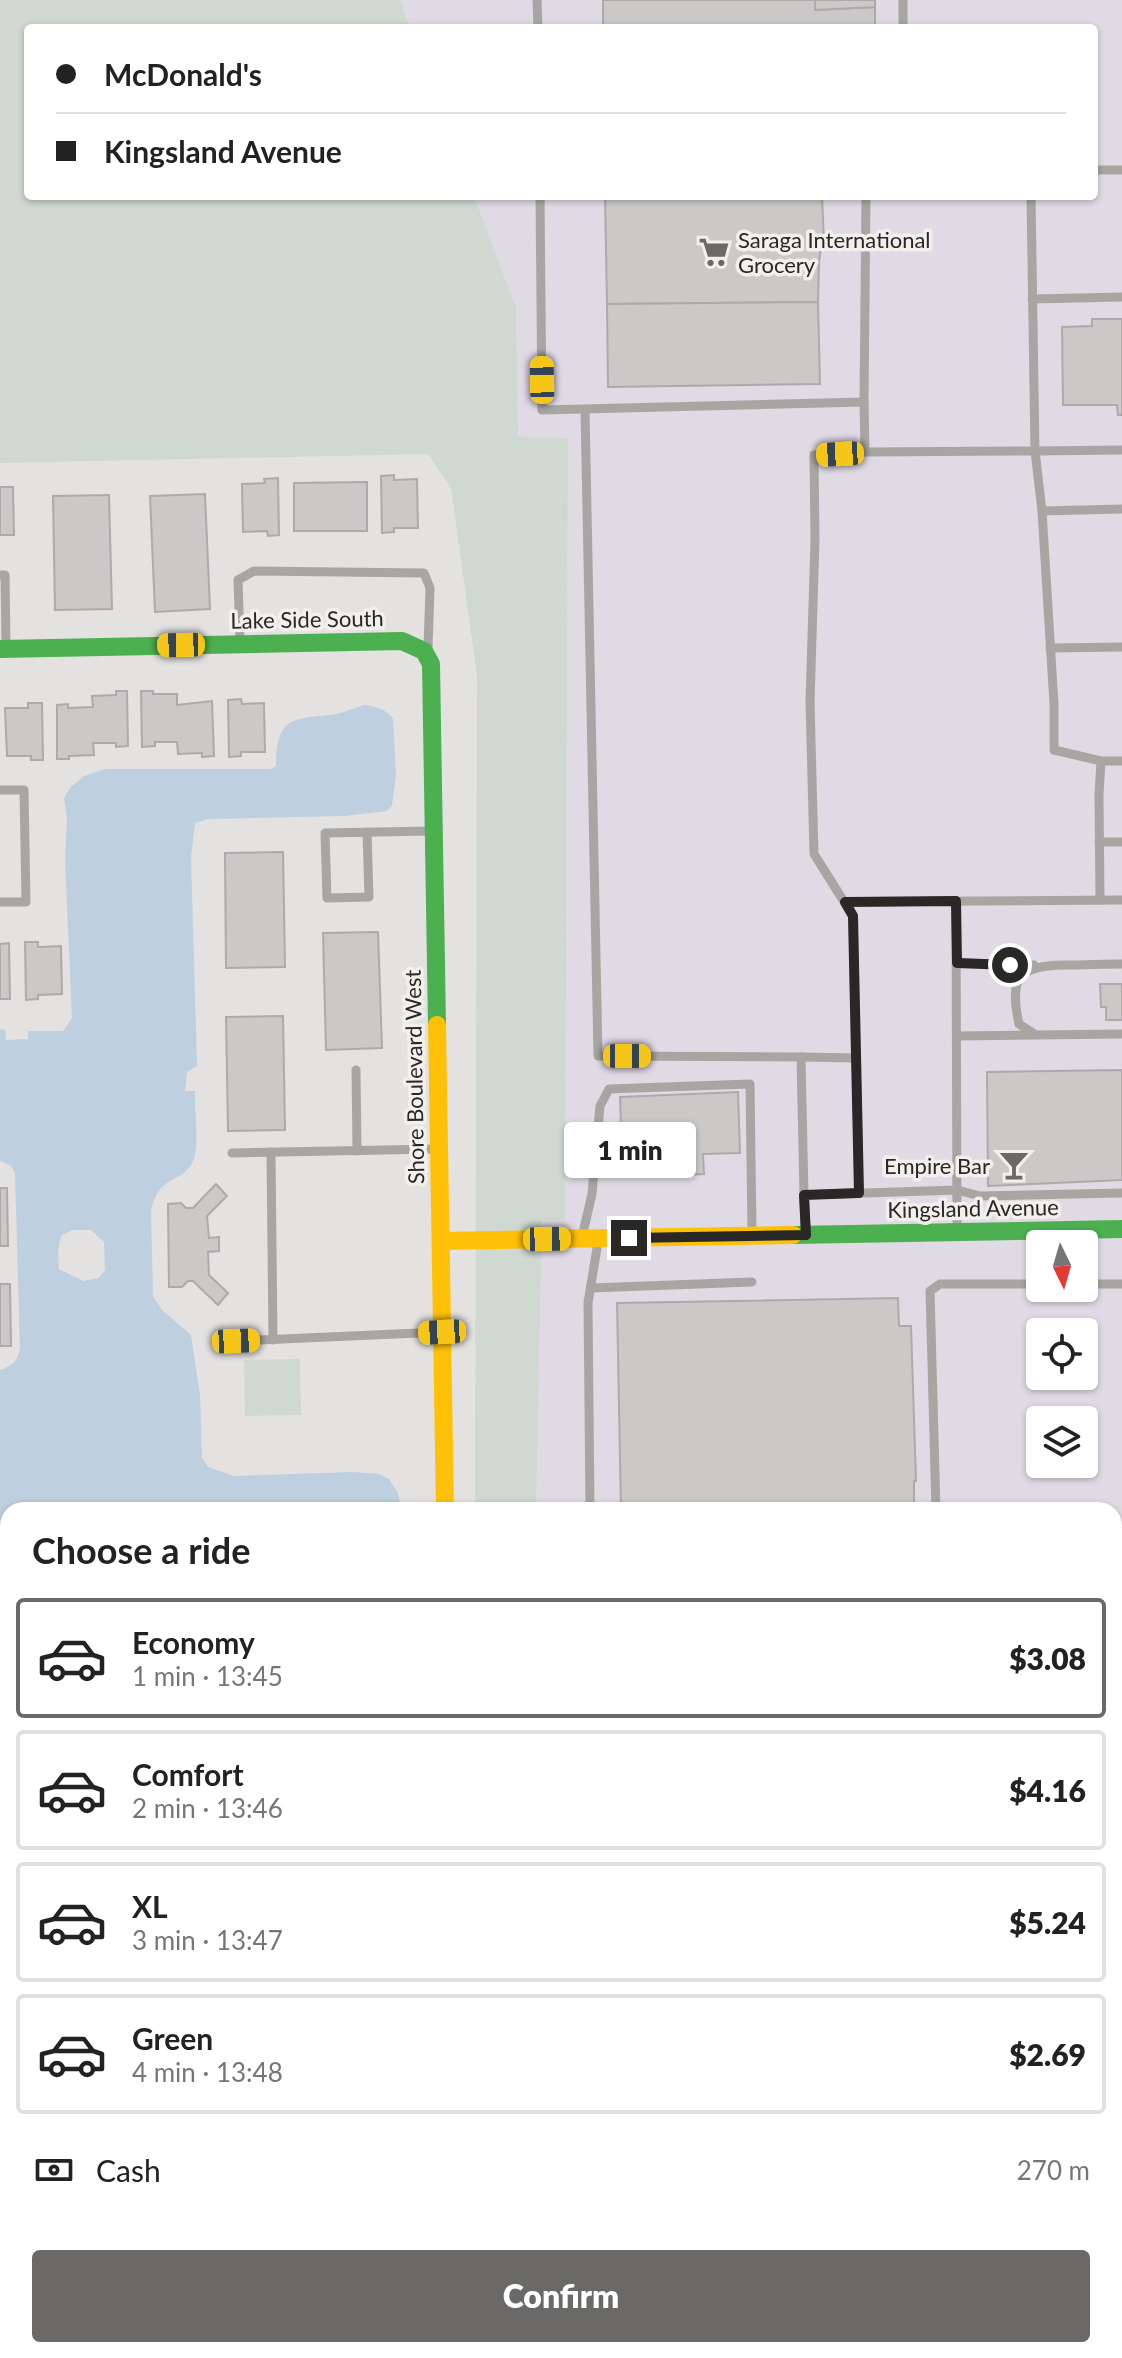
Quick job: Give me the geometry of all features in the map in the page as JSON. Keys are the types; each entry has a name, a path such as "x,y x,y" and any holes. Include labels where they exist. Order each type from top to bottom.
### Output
{"street":[{"name":"Lake Side South","path":"3,649 402,641 425,650"},
{"name":"Shore Boulevard West","path":"425,650 431,664 445,1502"},
{"name":"Kingsland Avenue","path":"441,1241 1122,1229"}],"lane":[{"path":"537,0 538,24"},
{"path":"903,0 903,24"},
{"path":"1098,170 1122,170"},
{"path":"540,200 542,410 864,402"},
{"path":"865,452 866,200"},
{"path":"1031,200 1035,451 1042,511 1054,750 1101,761 1122,761"},
{"path":"1032,299 1122,297"},
{"path":"585,410 598,1056 856,1058"},
{"path":"859,1193 853,916 814,854 810,702 814,455 1122,450"},
{"path":"1042,511 1122,509"},
{"path":"240,644 238,580 254,571 424,573 430,588 425,650"},
{"path":"0,575 5,575 3,649"},
{"path":"1050,648 1122,647"},
{"path":"1100,900 1101,761"},
{"path":"0,790 24,790 26,902 0,902"},
{"path":"367,832 369,897 327,898 325,833 367,832 434,831"},
{"path":"1099,842 1122,842"},
{"path":"845,902 1122,900"},
{"path":"956,901 957,1232"},
{"path":"957,963 1122,964"},
{"path":"1036,965 1021,975 1015,994 1019,1024 1036,1035"},
{"path":"957,1036 1122,1034"},
{"path":"801,1057 806,1235"},
{"path":"356,1070 357,1151"},
{"path":"590,1502 588,1303 591,1288 592,1194 600,1106 609,1089 750,1084 752,1236"},
{"path":"232,1153 439,1149"},
{"path":"271,1152 273,1340"},
{"path":"804,1195 957,1190 980,1196 1122,1193"},
{"path":"591,1288 752,1282"},
{"path":"936,1502 930,1291 940,1284 1026,1284"},
{"path":"1098,1284 1122,1284"},
{"path":"236,1341 442,1332"}],"shaded area":[{"path":"0,0 400,0 409,24 24,24 24,200 476,200 516,308 518,437 568,438 565,1219 542,1220 536,1502 475,1502 477,676 451,488 428,454 0,463"},
{"path":"400,0 1122,0 1122,1502 536,1502 542,1220 565,1218 568,438 518,437 516,308 476,200 1098,200 1098,24 409,24"},
{"path":"300,1359 301,1415 245,1416 244,1360"}],"water":[{"path":"365,705 381,709 393,719 396,775 392,805 387,811 344,816 209,819 195,823 191,857 197,1066 187,1072 185,1091 195,1091 196,1147 188,1169 165,1184 151,1212 153,1296 161,1309 191,1335 200,1395 202,1458 208,1467 234,1476 379,1474 389,1479 400,1502 0,1502 0,1370 14,1362 20,1347 15,1173 11,1166 0,1161 0,1029 5,1030 6,1040 28,1039 28,1031 63,1031 72,1018 64,798 84,776 105,769 270,769 276,766 279,739 288,725 304,718","holes":["72,1230 91,1230 104,1242 105,1270 99,1278 84,1281 59,1269 61,1236"]}],"building":[{"path":"603,0 815,0 815,10 875,7 875,24 603,24"},
{"path":"815,0 875,0 875,7 815,10"},
{"name":"Saraga International Grocery","path":"605,200 822,200 824,242 819,262 818,302 607,304"},
{"path":"818,302 820,384 608,387 607,304"},
{"path":"1092,319 1122,319 1122,415 1118,415 1117,405 1063,405 1062,327 1092,326"},
{"path":"394,475 394,480 417,479 418,528 394,528 394,532 382,533 381,476"},
{"path":"278,478 279,535 268,536 267,531 243,532 242,484 265,483 264,479"},
{"path":"367,482 367,531 294,531 294,483"},
{"path":"0,487 13,487 14,535 0,535"},
{"path":"205,494 210,609 155,612 150,496"},
{"path":"109,495 112,609 55,610 53,496"},
{"path":"116,691 127,691 128,746 93,743 94,755 57,759 57,705 93,707 92,696 116,695"},
{"path":"141,691 177,694 177,705 212,701 214,756 178,754 177,742 155,742 155,746 142,747"},
{"path":"241,699 242,704 264,703 265,752 241,752 241,756 229,757 228,700"},
{"path":"28,703 42,703 43,760 31,760 31,756 7,756 5,708 28,708"},
{"path":"283,852 285,967 226,968 225,853"},
{"path":"378,932 382,1048 326,1050 323,933"},
{"path":"25,942 38,942 38,947 61,946 62,994 38,995 38,999 26,1000"},
{"path":"9,943 10,999 0,999 0,944"},
{"path":"1100,984 1122,984 1122,1020 1106,1020 1106,1007 1101,1007"},
{"path":"283,1016 285,1130 228,1131 226,1017"},
{"path":"1122,1070 1122,1180 988,1186 987,1072"},
{"path":"738,1092 740,1153 703,1154 704,1174 662,1176 661,1156 622,1157 620,1097"},
{"path":"216,1184 227,1196 207,1216 209,1238 219,1237 219,1251 208,1252 209,1275 228,1293 218,1305 193,1281 182,1287 169,1287 168,1204 181,1203 186,1208 193,1208"},
{"path":"0,1188 7,1188 8,1246 0,1246"},
{"path":"0,1284 10,1284 11,1346 0,1346"},
{"path":"898,1298 899,1326 911,1326 914,1502 621,1502 617,1303"}],"traffic: fast":[{"path":"0,649 402,641 424,651 431,664 437,1025"},
{"path":"793,1235 1122,1229"}],"traffic: slow":[{"path":"437,1025 445,1502"},
{"path":"441,1241 793,1235"}],"place":[{"name":"Saraga International Grocery","path":"714,252"},
{"name":"Empire Bar","path":"1014,1165"}],"route":[{"path":"629,1238 806,1235 804,1195 859,1193 853,916 845,902 956,901 957,963 1010,965"}]}
